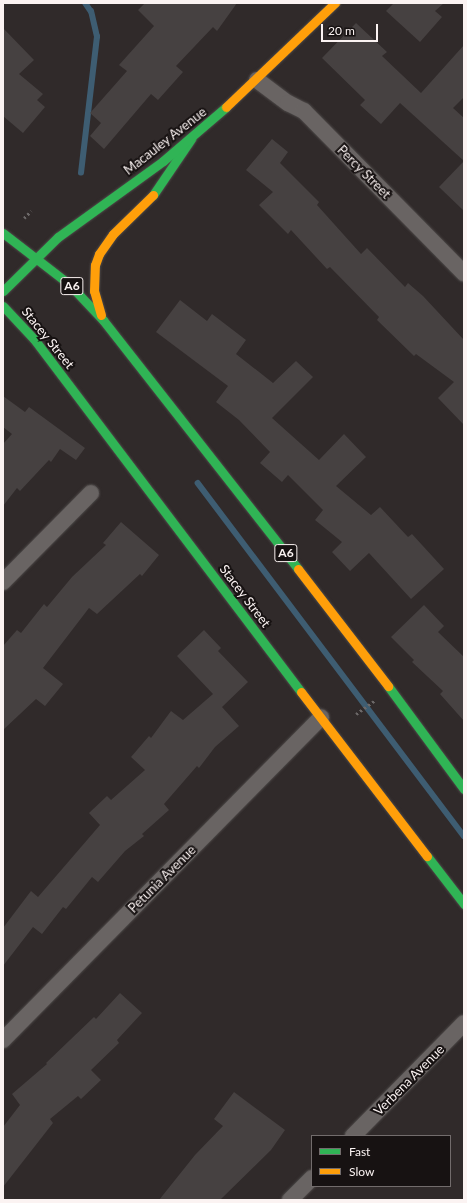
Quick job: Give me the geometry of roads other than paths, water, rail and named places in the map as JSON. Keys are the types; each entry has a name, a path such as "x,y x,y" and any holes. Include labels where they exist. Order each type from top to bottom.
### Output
{"main road":[{"name":"Macauley Avenue","path":"3,291 34,258 58,237 191,139 257,80 335,3"},
{"path":"103,320 94,292 95,265 99,254 113,234 156,192 191,139"},
{"name":"A6","path":"3,234 69,284 103,320 366,656 464,789"},
{"name":"Stacey Street","path":"3,306 34,339 156,503 464,904"}],"street":[{"name":"Percy Street","path":"257,80 288,103 304,111 464,274"},
{"path":"3,582 91,493"},
{"name":"Petunia Avenue","path":"3,1040 321,717"},
{"name":"Verbena Avenue","path":"354,1135 464,1023"},
{"path":"290,1200 311,1179"}],"waterway":[{"path":"81,173 97,37 91,12 85,3"},
{"path":"198,483 464,836"}]}
